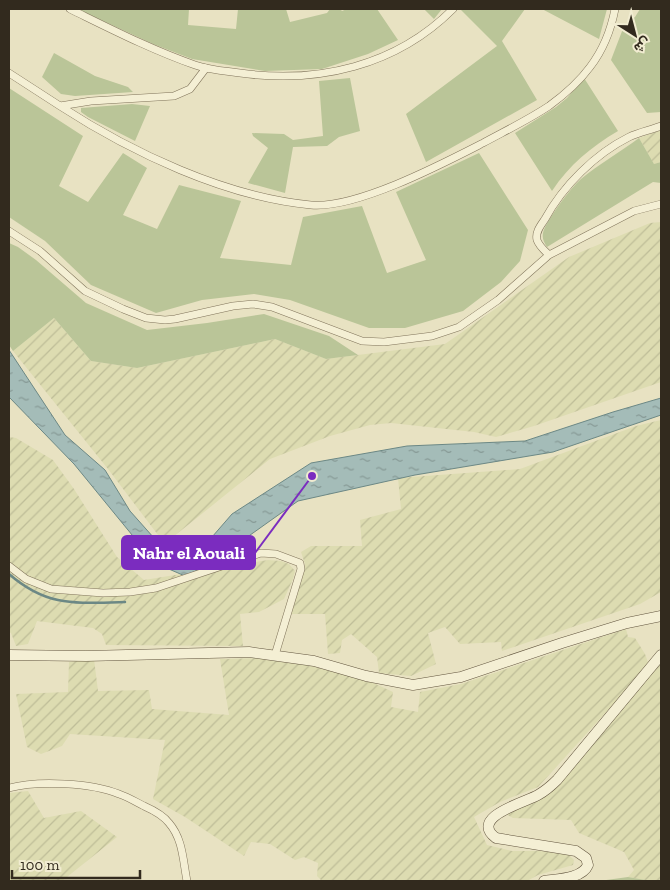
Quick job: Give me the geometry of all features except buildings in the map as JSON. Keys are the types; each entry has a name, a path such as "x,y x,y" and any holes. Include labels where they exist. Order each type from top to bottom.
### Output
{"main road":[{"path":"9,655 86,656 249,652 314,661 366,676 413,685 461,677 627,623 661,616"},
{"path":"544,881 574,876 583,872 588,865 586,858 576,851 496,838 488,827 490,820 500,812 538,795 557,780 661,655"}],"street":[{"path":"70,9 150,46 206,68 255,75 282,76 322,74 350,68 382,56 417,39 454,9"},
{"path":"9,73 100,131 176,168 262,196 313,205 341,202 368,195 424,172 503,132 548,106 574,85 590,67 606,42 615,9"},
{"path":"60,106 91,101 174,96 190,89 206,68"},
{"path":"549,255 537,239 537,232 552,206 576,176 629,137 661,126"},
{"path":"9,231 34,247 85,291 136,315 155,320 165,320 232,306 253,304 272,307 351,337 372,342 397,341 432,336 459,327 492,305 549,255 634,211 661,204"},
{"path":"9,566 26,579 51,589 122,593 156,588 261,553 283,556 300,563 301,569 275,655"},
{"path":"9,788 46,783 80,785 118,793 152,810 165,818 176,834 181,848 186,881"}],"green space":[{"path":"77,9 189,9 188,25 236,29 238,9 286,9 290,22 327,13 330,9 340,9 342,11 347,9 377,9 398,40 368,54 322,69 265,71 192,59 153,44"},
{"path":"424,9 442,9 434,19"},
{"path":"462,9 525,9 502,41 537,100 426,162 406,114 497,46"},
{"path":"542,9 607,9 599,39"},
{"path":"640,9 661,9 661,112 647,113 611,60 624,26 635,17"},
{"path":"54,53 95,76 128,87 133,92 75,96 61,94 42,77"},
{"path":"350,78 360,131 339,137 327,146 293,147 285,193 248,183 268,148 253,136 252,133 284,134 293,140 323,136 319,81"},
{"path":"584,78 618,131 581,157 552,191 515,133 556,107 567,98"},
{"path":"9,88 83,136 59,186 88,202 123,153 147,168 123,215 157,229 179,185 241,201 220,258 291,265 303,217 362,206 387,273 426,260 396,192 479,153 528,230 520,261 501,282 463,311 405,328 369,328 290,300 254,294 202,300 156,313 91,285 45,241 9,217"},
{"path":"132,104 150,106 135,141 81,112 81,108"},
{"path":"661,130 661,162 654,164 639,138"},
{"path":"639,138 654,164 661,162 661,183 653,182 547,247 543,237 545,228 577,183"},
{"path":"661,222 661,382 534,426 496,437 474,432 391,423 370,425 330,436 270,459 173,537 158,535 108,469 13,351 54,318 91,361 137,368 275,339 326,359 445,344 569,257 650,223"},
{"path":"9,243 36,260 86,303 147,330 264,314 329,336 358,355 326,359 275,339 137,368 91,361 54,318 13,351 9,345"},
{"path":"661,420 661,592 640,604 502,651 501,642 460,644 445,627 428,633 436,664 411,676 379,673 377,657 351,634 342,640 340,653 328,654 325,614 291,614 305,564 301,552 311,546 362,546 360,520 401,509 398,478 520,469 636,426"},
{"path":"9,437 16,438 53,460 74,489 117,557 144,580 268,560 281,561 289,564 295,571 284,599 259,612 240,614 243,646 106,645 102,634 93,628 37,621 28,644 16,646 9,632"},
{"path":"626,629 628,637 635,638 645,654 649,665 538,787 500,802 474,817 487,845 512,851 568,854 574,860 573,865 538,875 527,881 322,881 317,876 318,863 304,857 295,860 270,844 251,842 244,856 185,817 153,799 165,740 70,734 62,746 41,754 27,747 16,694 68,692 69,662 94,659 98,691 149,690 152,709 229,715 220,659 262,658 295,662 367,680 393,692 391,707 418,712 420,692 461,684"},
{"path":"661,661 661,881 651,881 628,877 634,870 624,852 579,833 571,820 513,818 504,813 548,795 582,758"},
{"path":"28,791 44,818 81,811 117,837 62,881 9,881 9,793"},
{"path":"628,877 651,881 599,881"}],"water":[{"path":"9,350 65,435 105,470 130,511 170,556 192,560 232,514 311,463 407,446 525,441 661,398 661,415 553,452 415,475 298,501 208,565 185,576 155,563 74,464 9,397"}],"waterway":[{"path":"9,574 23,585 50,598 77,603 125,602"}],"place":[{"name":"Nahr el Aouali","path":"312,476"}]}
